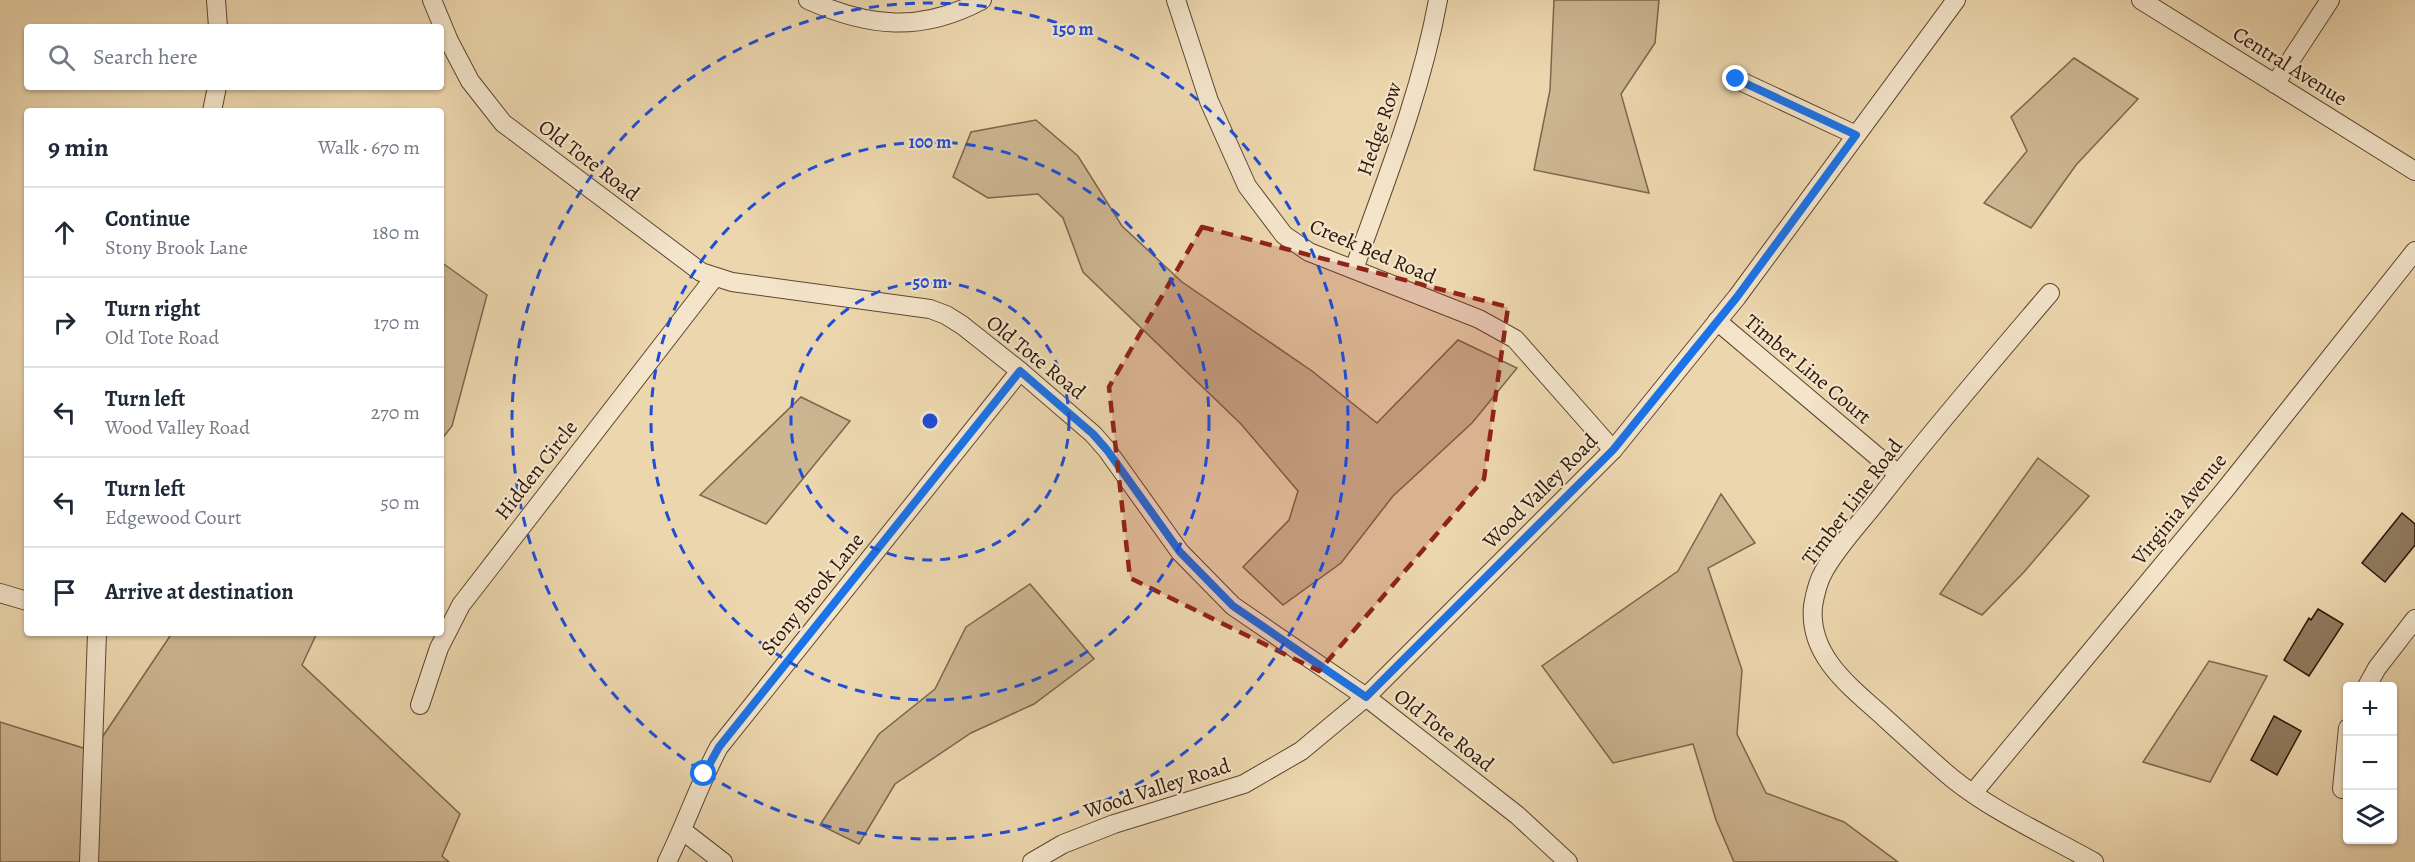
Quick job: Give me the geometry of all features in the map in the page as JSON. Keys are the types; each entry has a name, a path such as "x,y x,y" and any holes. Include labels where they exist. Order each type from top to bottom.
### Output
{"street":[{"path":"216,0 219,24"},
{"name":"Old Tote Road","path":"432,0 442,24"},
{"path":"808,0 838,14 856,19 894,23 950,15 982,0"},
{"name":"Creek Bed Road","path":"1176,0 1209,101 1247,186 1284,235 1309,252 1479,319 1515,339 1613,450"},
{"name":"Hedge Row","path":"1354,269 1410,113 1432,34 1438,0"},
{"name":"Wood Valley Road","path":"1032,862 1063,844 1114,824 1244,784 1301,751 1366,697 1613,450 1717,321 1956,0"},
{"name":"Central Avenue","path":"2141,0 2415,171"},
{"path":"2275,84 2330,0"},
{"name":"Old Tote Road","path":"444,29 470,81 503,123 684,261 714,278 930,309 962,325 1093,434 1180,552 1233,606 1366,697 1517,814 1568,862"},
{"path":"1736,79 1856,135"},
{"path":"213,108 216,90"},
{"name":"Virginia Avenue","path":"1973,793 2224,490 2415,251"},
{"name":"Hidden Circle","path":"420,705 439,648 460,604 714,278"},
{"name":"Timber Line Road","path":"2050,293 1898,474 1824,571 1813,607 1814,626 1818,644 1826,661 1842,680 1954,780 2094,862"},
{"name":"Timber Line Court","path":"1717,321 1898,474"},
{"name":"Stony Brook Lane","path":"668,862 683,831 704,774 719,747 1020,371"},
{"path":"0,593 24,600"},
{"path":"2370,682 2377,668 2415,620"},
{"path":"89,862 97,636"},
{"path":"683,831 723,862"}],"highlighted area":[{"path":"1202,227 1508,307 1484,479 1319,671 1130,578 1109,387"}],"shaded area":[{"path":"1554,0 1659,0 1655,43 1621,94 1649,193 1534,170 1550,90"},
{"path":"2074,58 2138,99 2076,165 2031,228 1984,203 2027,151 2011,117"},
{"path":"1036,120 1078,156 1122,226 1182,282 1312,371 1377,423 1458,340 1517,368 1472,423 1393,496 1341,563 1283,605 1243,567 1289,520 1298,491 1241,424 1083,272 1063,218 1038,194 988,198 953,177 971,132"},
{"path":"444,264 487,295 452,426 444,436"},
{"path":"801,397 850,421 766,524 700,495"},
{"path":"2038,458 2089,496 2024,572 1982,615 1940,594"},
{"path":"1721,494 1755,543 1708,568 1742,670 1737,734 1766,793 1844,822 1898,862 1734,862 1716,820 1693,744 1613,763 1542,666 1678,571"},
{"path":"1030,584 1094,659 1034,704 971,733 895,784 859,844 820,825 879,734 935,689 966,627"},
{"path":"170,636 316,636 302,665 460,814 442,856 449,862 0,862 0,722 93,751"},
{"path":"2209,661 2267,676 2210,782 2143,762"}],"building":[{"path":"2402,513 2415,524 2415,545 2385,582 2362,563"},
{"path":"2318,609 2343,624 2309,676 2284,660 2309,618 2311,620"},
{"path":"2274,716 2301,731 2277,775 2251,760"}],"route":[{"path":"704,774 719,747 1020,371 1093,434 1180,552 1233,606 1366,697 1613,450 1737,297 1856,135 1736,79"}]}
